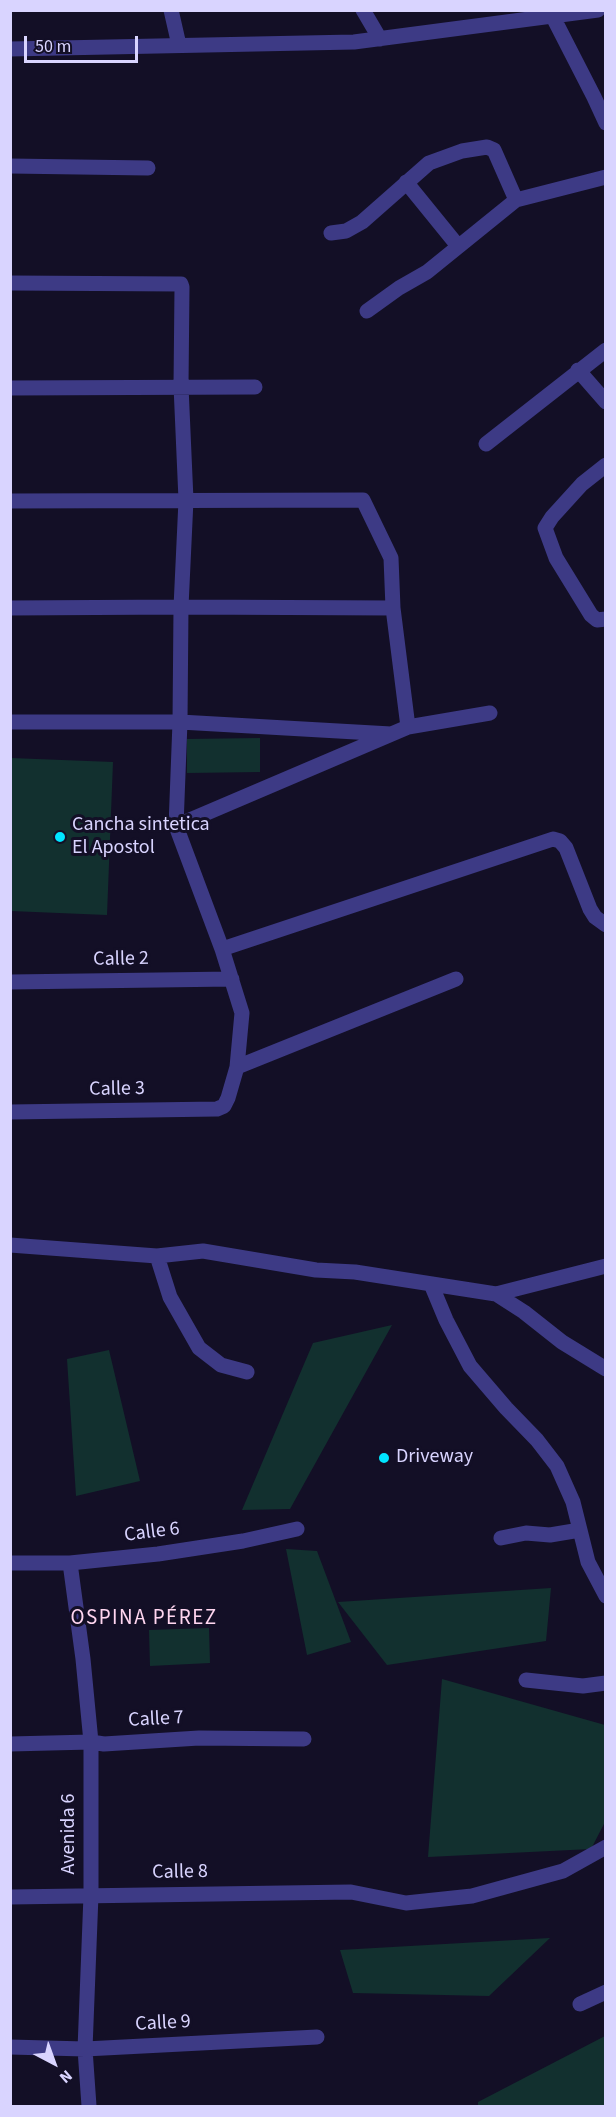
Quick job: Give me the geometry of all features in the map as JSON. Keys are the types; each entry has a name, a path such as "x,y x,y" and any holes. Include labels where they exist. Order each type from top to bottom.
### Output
{"street":[{"path":"171,10 179,45"},
{"path":"363,10 380,39"},
{"path":"10,49 354,42 535,14 553,17 598,10"},
{"path":"553,17 606,123"},
{"path":"331,234 346,231 362,222 429,163 462,151 487,147 495,150 516,200"},
{"path":"10,166 148,168"},
{"path":"367,311 399,288 427,272 516,200 606,177"},
{"path":"406,182 458,246"},
{"path":"10,283 181,284 181,386 186,500 176,826 222,950 242,1013 237,1067 456,979"},
{"path":"486,444 606,350"},
{"path":"578,370 606,402"},
{"path":"10,388 255,387"},
{"path":"606,465 582,484 545,528 556,558 591,615 597,620 606,619"},
{"path":"10,501 363,500 391,558 393,608 408,727"},
{"path":"10,608 393,608"},
{"path":"176,826 408,727 490,713"},
{"path":"10,722 180,722 391,734"},
{"path":"222,950 552,839 560,841 566,848 590,909 595,918 606,925"},
{"name":"Calle 2","path":"10,982 232,980"},
{"name":"Calle 3","path":"10,1112 217,1109 224,1106 237,1067"},
{"path":"10,1245 157,1256 203,1251 304,1268 355,1272 496,1294 606,1266"},
{"path":"157,1256 171,1297 199,1348 221,1365 248,1372"},
{"path":"431,1284 446,1320 470,1366 537,1440 557,1466 573,1502 588,1562 606,1596"},
{"path":"496,1294 524,1312 562,1342 606,1369"},
{"name":"Calle 6","path":"10,1563 70,1563 179,1551 243,1541 297,1529"},
{"path":"501,1538 526,1533 550,1535 580,1530"},
{"name":"Avenida 6","path":"70,1563 91,1742 91,1895 85,2049 89,2106"},
{"path":"526,1680 583,1686 606,1683"},
{"name":"Calle 7","path":"10,1744 91,1742 104,1744 199,1738 304,1739"},
{"name":"Calle 8","path":"10,1896 351,1892 406,1903 472,1896 563,1871 606,1847"},
{"path":"580,2004 606,1992"},
{"name":"Calle 9","path":"10,2047 85,2049 317,2037"}],"green space":[{"path":"260,738 260,772 187,773 187,739"},
{"name":"Cancha sintetica El Apostol","path":"11,758 113,762 107,915 11,911"},
{"path":"392,1325 290,1509 242,1510 313,1343"},
{"path":"109,1350 140,1481 76,1496 67,1359"},
{"path":"286,1549 317,1551 351,1642 307,1655"},
{"path":"551,1588 546,1641 387,1665 338,1602"},
{"path":"209,1628 210,1663 150,1666 149,1630"},
{"path":"442,1679 605,1725 605,1822 591,1849 428,1857"},
{"path":"550,1938 489,1996 353,1993 340,1950"},
{"path":"605,2036 605,2106 478,2106 478,2102"}],"place":[{"name":"Cancha sintetica El Apostol","path":"60,837"},
{"name":"Driveway","path":"384,1458"}],"district":[{"name":"OSPINA PÉREZ","path":"144,1619"}]}
